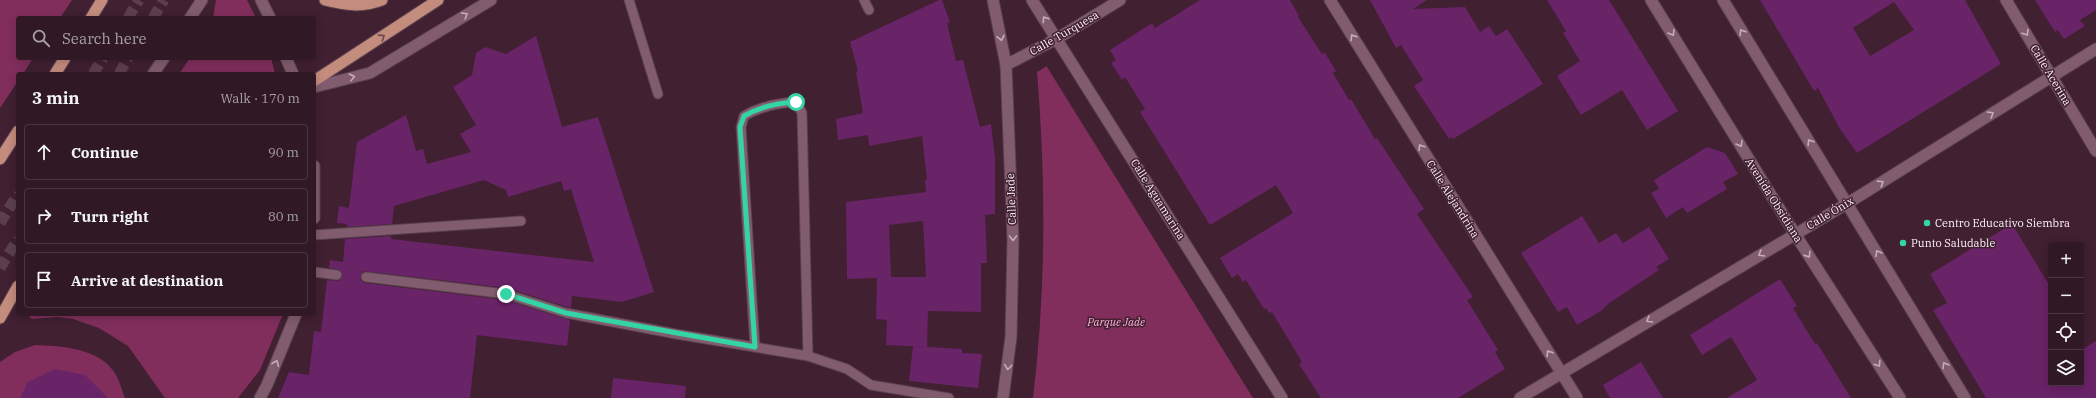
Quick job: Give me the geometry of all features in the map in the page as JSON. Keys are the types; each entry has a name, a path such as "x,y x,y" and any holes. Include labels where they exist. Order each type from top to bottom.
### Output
{"main road":[{"path":"92,16 102,0"},
{"path":"325,0 342,5 361,6 382,0"},
{"path":"316,80 438,0"},
{"path":"56,72 64,60"},
{"path":"0,159 16,134"},
{"path":"0,318 16,290"}],"street":[{"path":"191,16 202,0"},
{"path":"261,0 269,16"},
{"path":"316,86 370,73 491,0"},
{"name":"Calle Jade","path":"993,0 1006,65 1013,240 1011,337 1003,398"},
{"name":"Calle Aguamarina","path":"1032,0 1058,38 1282,398"},
{"name":"Calle Turquesa","path":"1006,65 1058,38 1120,0"},
{"name":"Calle Alejandrina","path":"1330,0 1576,398"},
{"name":"Avenida Obsidiana","path":"1651,0 1795,234 1900,398"},
{"path":"1723,0 1848,203 1965,398"},
{"name":"Calle Acerina","path":"2006,0 2053,76 2096,151"},
{"name":"Calle Ónix","path":"1520,398 1561,372 1848,203 2096,49"},
{"path":"154,72 163,60"},
{"path":"287,60 292,72"},
{"path":"260,398 267,385 295,316"}],"lane":[{"path":"629,0 658,94"},
{"path":"864,0 869,10"},
{"path":"755,347 740,127 744,116 754,110 782,103 796,102 802,113 808,356"},
{"path":"316,235 521,221"},
{"path":"316,272 337,275"},
{"path":"366,278 506,294 566,313 808,356 847,369 870,385 949,398"}],"green space":[{"path":"0,0 72,0 61,16 16,16 16,60 32,60 24,72 16,72 16,84 0,108"},
{"path":"216,0 247,0 255,16 213,16"},
{"path":"189,60 272,60 274,72 180,72"},
{"name":"Parque Jade","path":"1047,66 1253,398 1033,398 1040,317 1043,235 1042,153 1037,72"},
{"path":"29,316 282,316 260,370 238,398 165,398 128,346 99,328 73,319 58,317 32,319"},
{"path":"35,345 57,346 80,350 101,359 116,375 125,398 0,398 0,362 15,352"}],"building":[{"path":"939,0 942,0 950,22 947,23 956,61 963,60 980,127 991,124 995,158 995,214 985,215 987,263 981,263 981,312 928,311 927,347 886,345 887,320 876,319 877,278 847,279 846,202 926,192 925,180 927,179 922,136 869,146 868,135 838,140 836,119 863,113 856,72 858,71 850,42","holes":["923,221 926,277 891,277 889,225"]},
{"path":"1200,0 1290,0 1299,16 1298,17 1322,54 1325,53 1336,71 1333,73 1349,100 1351,99 1375,139 1377,138 1424,209 1417,214 1473,297 1467,300 1498,350 1495,352 1505,369 1458,398 1321,398 1299,364 1302,362 1272,312 1269,313 1266,308 1264,309 1246,280 1243,282 1238,274 1232,278 1220,258 1293,213 1276,185 1210,225 1140,112 1145,109 1125,77 1122,80 1111,63 1116,60 1110,50 1152,23 1155,28"},
{"path":"1370,0 1427,0 1413,9 1465,7 1480,32 1489,26 1496,36 1507,29 1543,84 1453,139 1452,137 1449,139 1414,86 1423,80 1401,45 1396,48"},
{"path":"1547,0 1609,0 1678,111 1647,130 1622,90 1581,115 1557,76 1580,61 1563,33 1566,31"},
{"path":"1760,0 1965,0 2001,64 1857,153 1840,129 1818,88 1814,91","holes":["1894,2 1914,30 1870,56 1853,28"]},
{"path":"2035,0 2096,0 2096,10 2080,20 2085,26 2064,39 2058,30 2055,32"},
{"path":"536,36 562,127 598,117 654,292 622,302 572,296 571,308 507,288 364,271 360,277 362,282 365,283 505,300 570,320 567,346 477,335 470,398 278,398 289,372 309,375 314,331 321,332 327,280 339,281 343,276 340,270 329,268 330,260 343,262 345,239 391,236 391,239 594,262 571,189 564,191 561,181 508,197 506,190 484,180 394,206 392,224 347,227 347,224 337,223 339,206 349,208 357,142 406,115 416,151 423,149 427,164 471,152 460,134 476,125 453,87 472,75 476,53 485,47 506,54"},
{"path":"1707,147 1725,153 1738,174 1723,182 1727,189 1687,213 1683,207 1666,218 1651,193 1659,189 1654,180"},
{"path":"1582,216 1599,243 1616,233 1623,243 1649,227 1669,259 1656,267 1659,270 1608,304 1601,311 1577,325 1567,307 1558,312 1521,253"},
{"path":"2012,224 2048,283 2048,386 2084,386 2084,348 2096,341 2096,398 1986,398 1933,310 1947,303 1930,274"},
{"path":"1780,279 1797,306 1793,308 1815,344 1817,343 1851,398 1727,398 1757,380 1731,337 1702,355 1690,335"},
{"path":"913,346 962,349 962,353 982,354 978,388 909,381"},
{"path":"1641,362 1663,398 1610,398 1603,385"},
{"path":"55,369 85,375 108,398 20,398 28,382"},
{"path":"613,378 686,386 685,398 611,398"}],"tunnel":[{"path":"129,16 139,0"},
{"path":"154,16 164,0"},
{"path":"94,72 102,60"},
{"path":"120,72 127,60"},
{"path":"0,223 16,197"},
{"path":"0,268 16,242"}],"place":[{"name":"Centro Educativo Siembra","path":"1927,223"},
{"name":"Punto Saludable","path":"1903,243"}],"route":[{"path":"506,294 566,313 755,347 740,127 744,116 754,110 782,103 796,102"}]}
